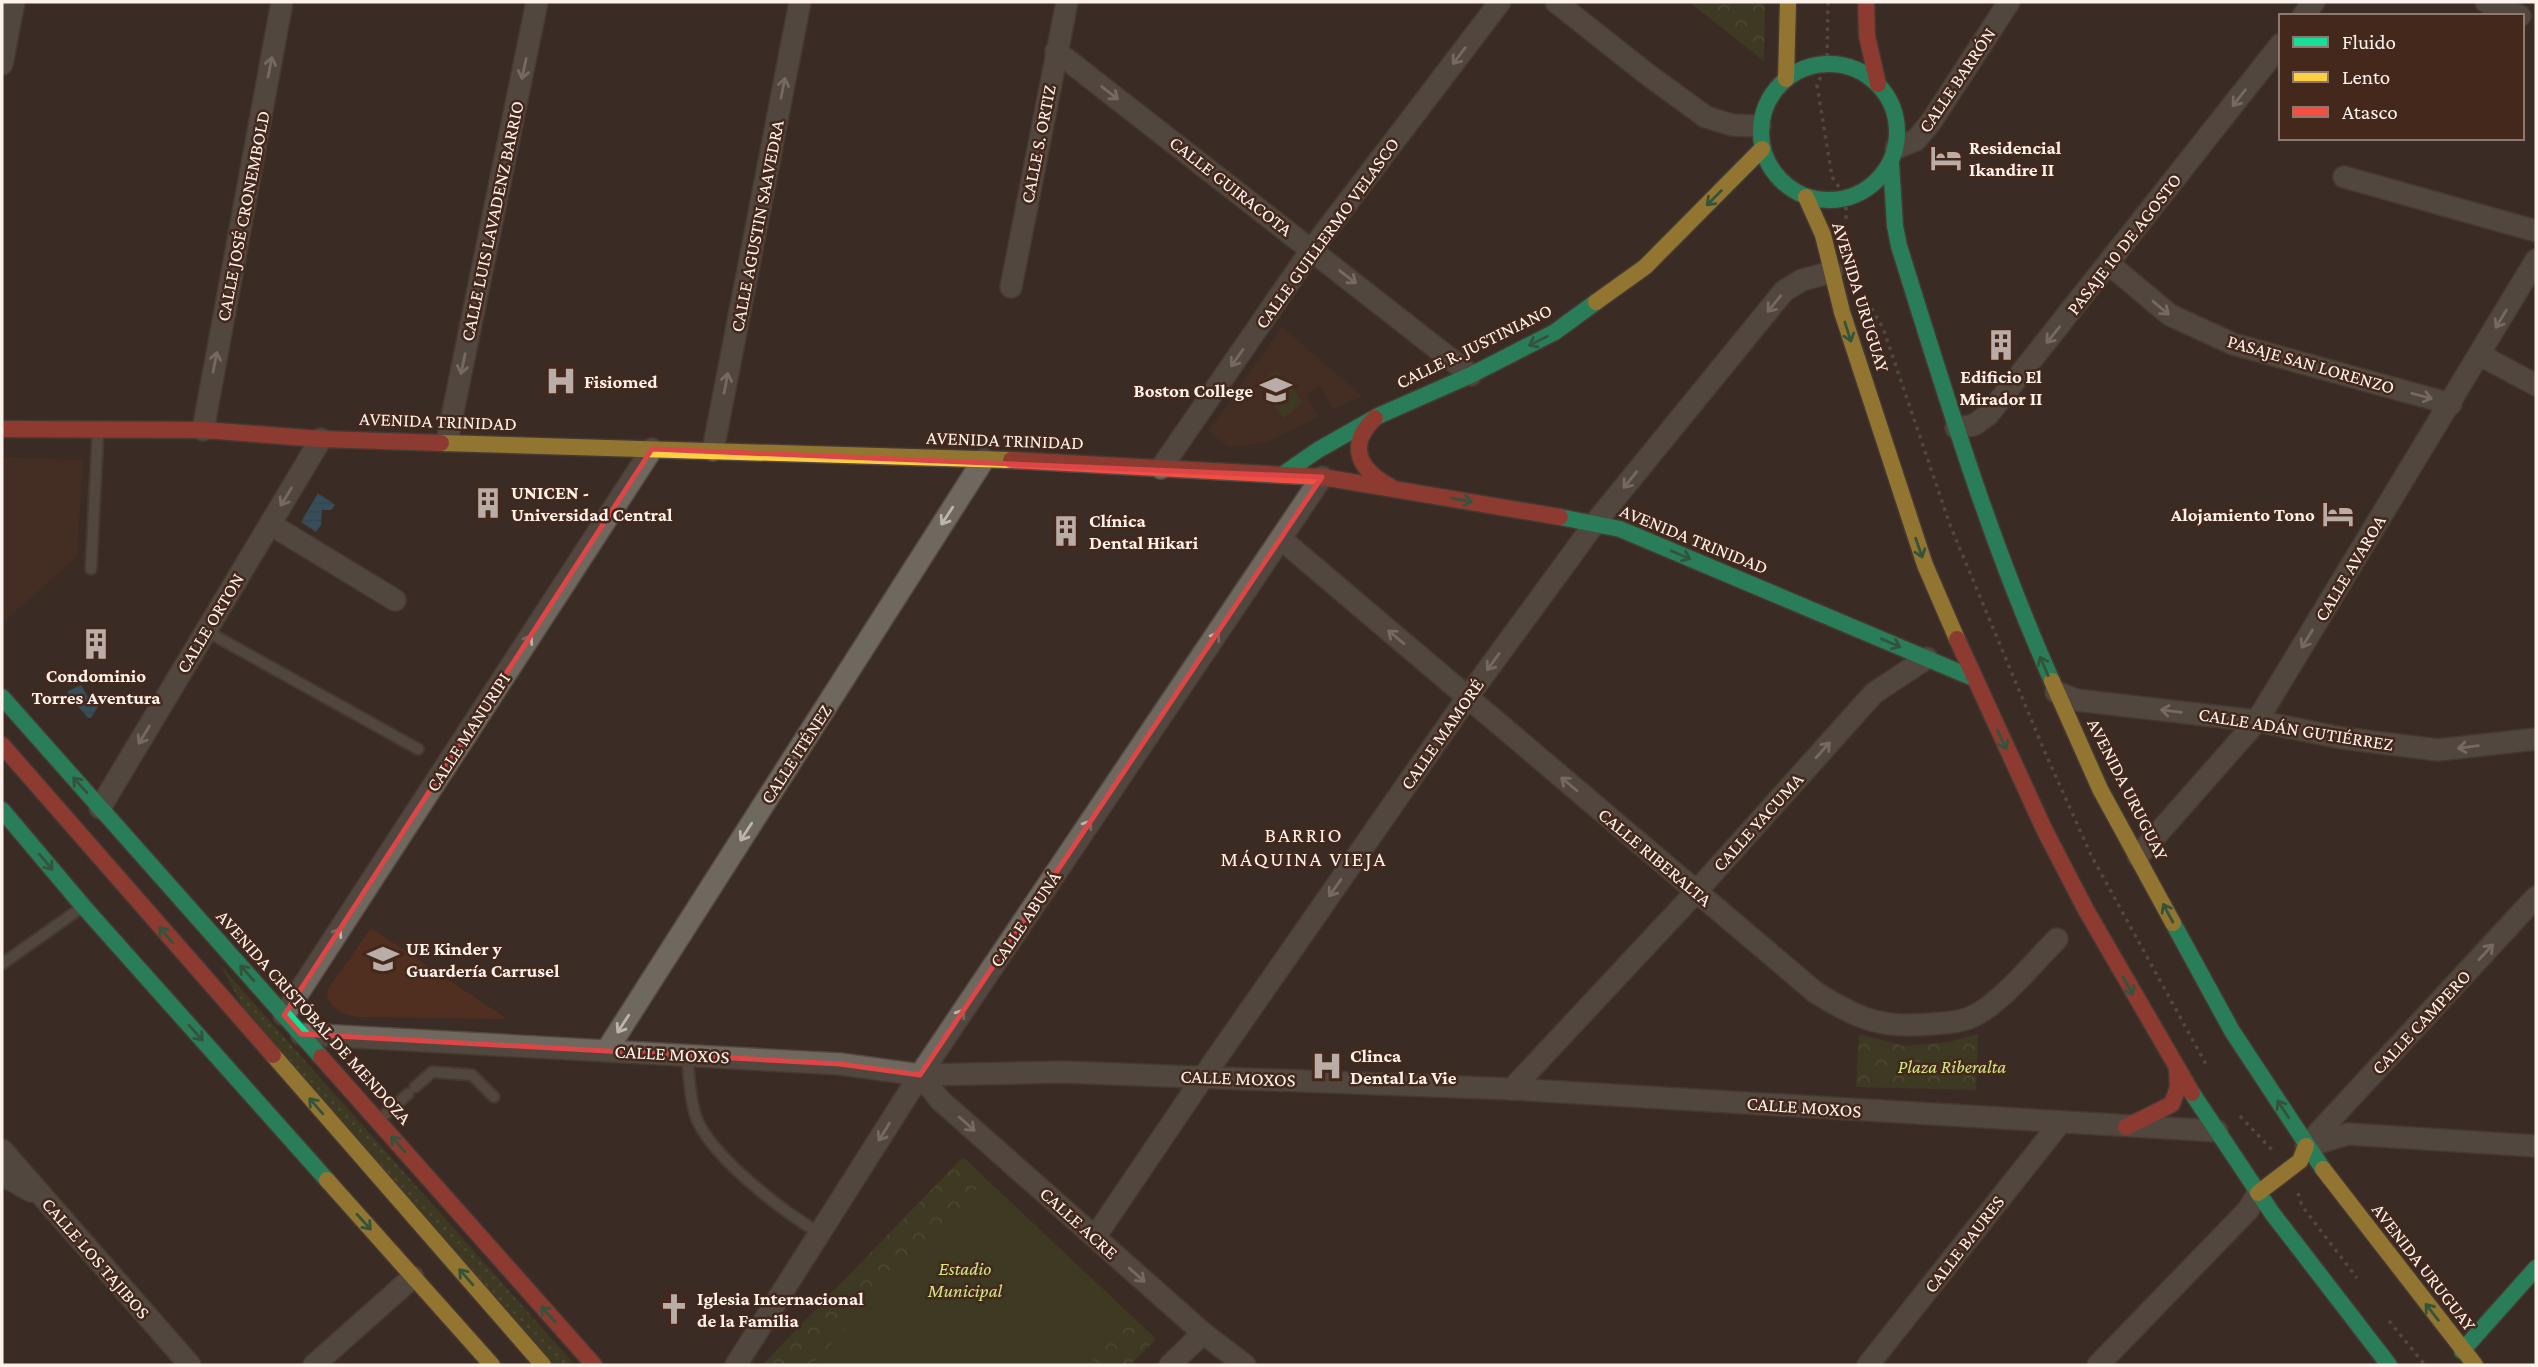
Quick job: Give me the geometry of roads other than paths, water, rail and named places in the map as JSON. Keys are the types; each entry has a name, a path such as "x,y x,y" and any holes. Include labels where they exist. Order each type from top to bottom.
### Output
{"main road":[{"path":"1786,79 1788,2"},
{"path":"1866,2 1867,36 1878,84"},
{"path":"1878,84 1852,67 1826,63 1810,65 1786,79 1773,92 1764,108 1760,126 1762,149 1771,169 1787,186 1806,197 1822,200 1846,197 1870,186 1893,156"},
{"name":"AVENIDA URUGUAY","path":"1878,84 1891,103 1898,125 1893,156 1894,219 1899,246 1956,428 2020,606 2100,789 2232,1031 2306,1146 2475,1365"},
{"name":"CALLE R. JUSTINIANO","path":"1282,475 1318,450 1378,416 1471,375 1555,332 1645,267 1762,149"},
{"name":"AVENIDA URUGUAY","path":"1806,197 1823,235 1842,312 1925,565 1973,678 2080,899 2177,1070 2258,1193 2389,1365"},
{"path":"1378,416 1363,430 1359,452 1366,469 1373,477 1395,489"},
{"name":"AVENIDA TRINIDAD","path":"2,429 203,430 321,439 984,459 1322,477 1620,529 1973,678"},
{"name":"AVENIDA CRISTÓBAL DE MENDOZA","path":"2,697 594,1365"},
{"path":"2,744 543,1365"},
{"path":"2,810 83,906 492,1365"},
{"path":"161,877 205,960 244,1024"},
{"path":"2126,1126 2172,1104 2178,1087 2177,1070"},
{"path":"2258,1193 2300,1161 2306,1146"},
{"path":"2462,1351 2536,1268"}],"street":[{"path":"2,64 14,2"},
{"name":"CALLE JOSÉ CRONEMBOLD","path":"203,430 282,2"},
{"name":"CALLE LUIS LAVADENZ BARRIO","path":"447,441 537,2"},
{"name":"CALLE AGUSTIN SAAVEDRA","path":"713,450 800,2"},
{"name":"CALLE S. ORTIZ","path":"1011,287 1067,2"},
{"name":"CALLE GUILLERMO VELASCO","path":"1161,468 1312,249 1500,2"},
{"path":"1556,2 1706,117 1732,125 1760,126"},
{"name":"CALLE BARRÓN","path":"1893,156 1916,140 1931,122 2009,2"},
{"path":"2486,2 2516,14"},
{"name":"PASAJE 10 DE AGOSTO","path":"1956,428 1974,425 1989,415 2279,47"},
{"name":"CALLE GUIRACOTA","path":"1056,51 1471,375"},
{"path":"2344,177 2536,231"},
{"name":"CALLE AVAROA","path":"2138,856 2257,721 2536,260"},
{"name":"PASAJE SAN LORENZO","path":"2109,264 2171,315 2233,344 2451,404"},
{"name":"CALLE MAMORÉ","path":"1095,1237 1467,698 1595,523 1784,291 1802,280 1832,272"},
{"path":"2480,355 2536,385"},
{"name":"CALLE ORTON","path":"100,808 321,439"},
{"name":"CALLE MANURIPI","path":"284,1015 652,449"},
{"name":"CALLE ITÉNEZ","path":"607,1050 984,459"},
{"name":"CALLE ABUNÁ","path":"736,1365 920,1075 1322,477"},
{"path":"270,524 394,600"},
{"name":"CALLE RIBERALTA","path":"1281,539 1815,992 1845,1011 1870,1022 1894,1026 1945,1023 1970,1018 1991,1004 2057,939"},
{"name":"CALLE YACUMA","path":"1512,1089 1696,892 1874,693 1927,659"},
{"name":"CALLE ADÁN GUTIÉRREZ","path":"2056,692 2076,700 2257,721 2342,738 2438,750 2536,739"},
{"name":"CALLE CAMPERO","path":"2306,1146 2536,897"},
{"name":"CALLE MOXOS","path":"301,1034 840,1064 920,1075 1064,1072 1512,1089 2217,1131"},
{"name":"CALLE ACRE","path":"920,1075 940,1100 1203,1333 1245,1365"},
{"name":"CALLE BAURES","path":"1868,1365 2060,1123"},
{"path":"2306,1146 2348,1133 2536,1146"},
{"name":"CALLE LOS TAJIBOS","path":"2,1150 190,1365"},
{"path":"2,1175 45,1199"},
{"path":"2098,1365 2248,1210 2258,1193"},
{"path":"314,1365 412,1277"},
{"path":"1170,1365 1203,1333"}],"lane":[{"path":"91,569 98,429"},
{"path":"206,631 418,749"},
{"path":"2,964 83,906"},
{"path":"687,1054 698,1122 711,1141 766,1196 800,1222 820,1233"},
{"path":"378,1121 432,1072 472,1075 494,1097"}],"water":[{"path":"318,493 335,505 331,510 322,510 321,525 316,532 301,522"},
{"path":"81,685 88,697 96,695 102,700 91,718 88,718 68,695 68,691"}],"place":[{"name":"Residencial Ikandire II","path":"1946,158"},
{"name":"Edificio El Mirador II","path":"2001,345"},
{"name":"Fisiomed","path":"561,381"},
{"name":"Boston College","path":"1276,390"},
{"name":"UNICEN - Universidad Central","path":"488,503"},
{"name":"Alojamiento Tono","path":"2338,514"},
{"name":"Clínica Dental Hikari","path":"1066,531"},
{"name":"Condominio Torres Aventura","path":"96,644"},
{"name":"UE Kinder y Guardería Carrusel","path":"383,959"},
{"name":"Clinca Dental La Vie","path":"1327,1066"},
{"name":"Iglesia Internacional de la Familia","path":"674,1309"}],"district":[{"name":"BARRIO MÁQUINA VIEJA","path":"1304,847"}],"park label":[{"name":"Plaza Riberalta","path":"1952,1066"},
{"name":"Estadio Municipal","path":"965,1279"}]}
